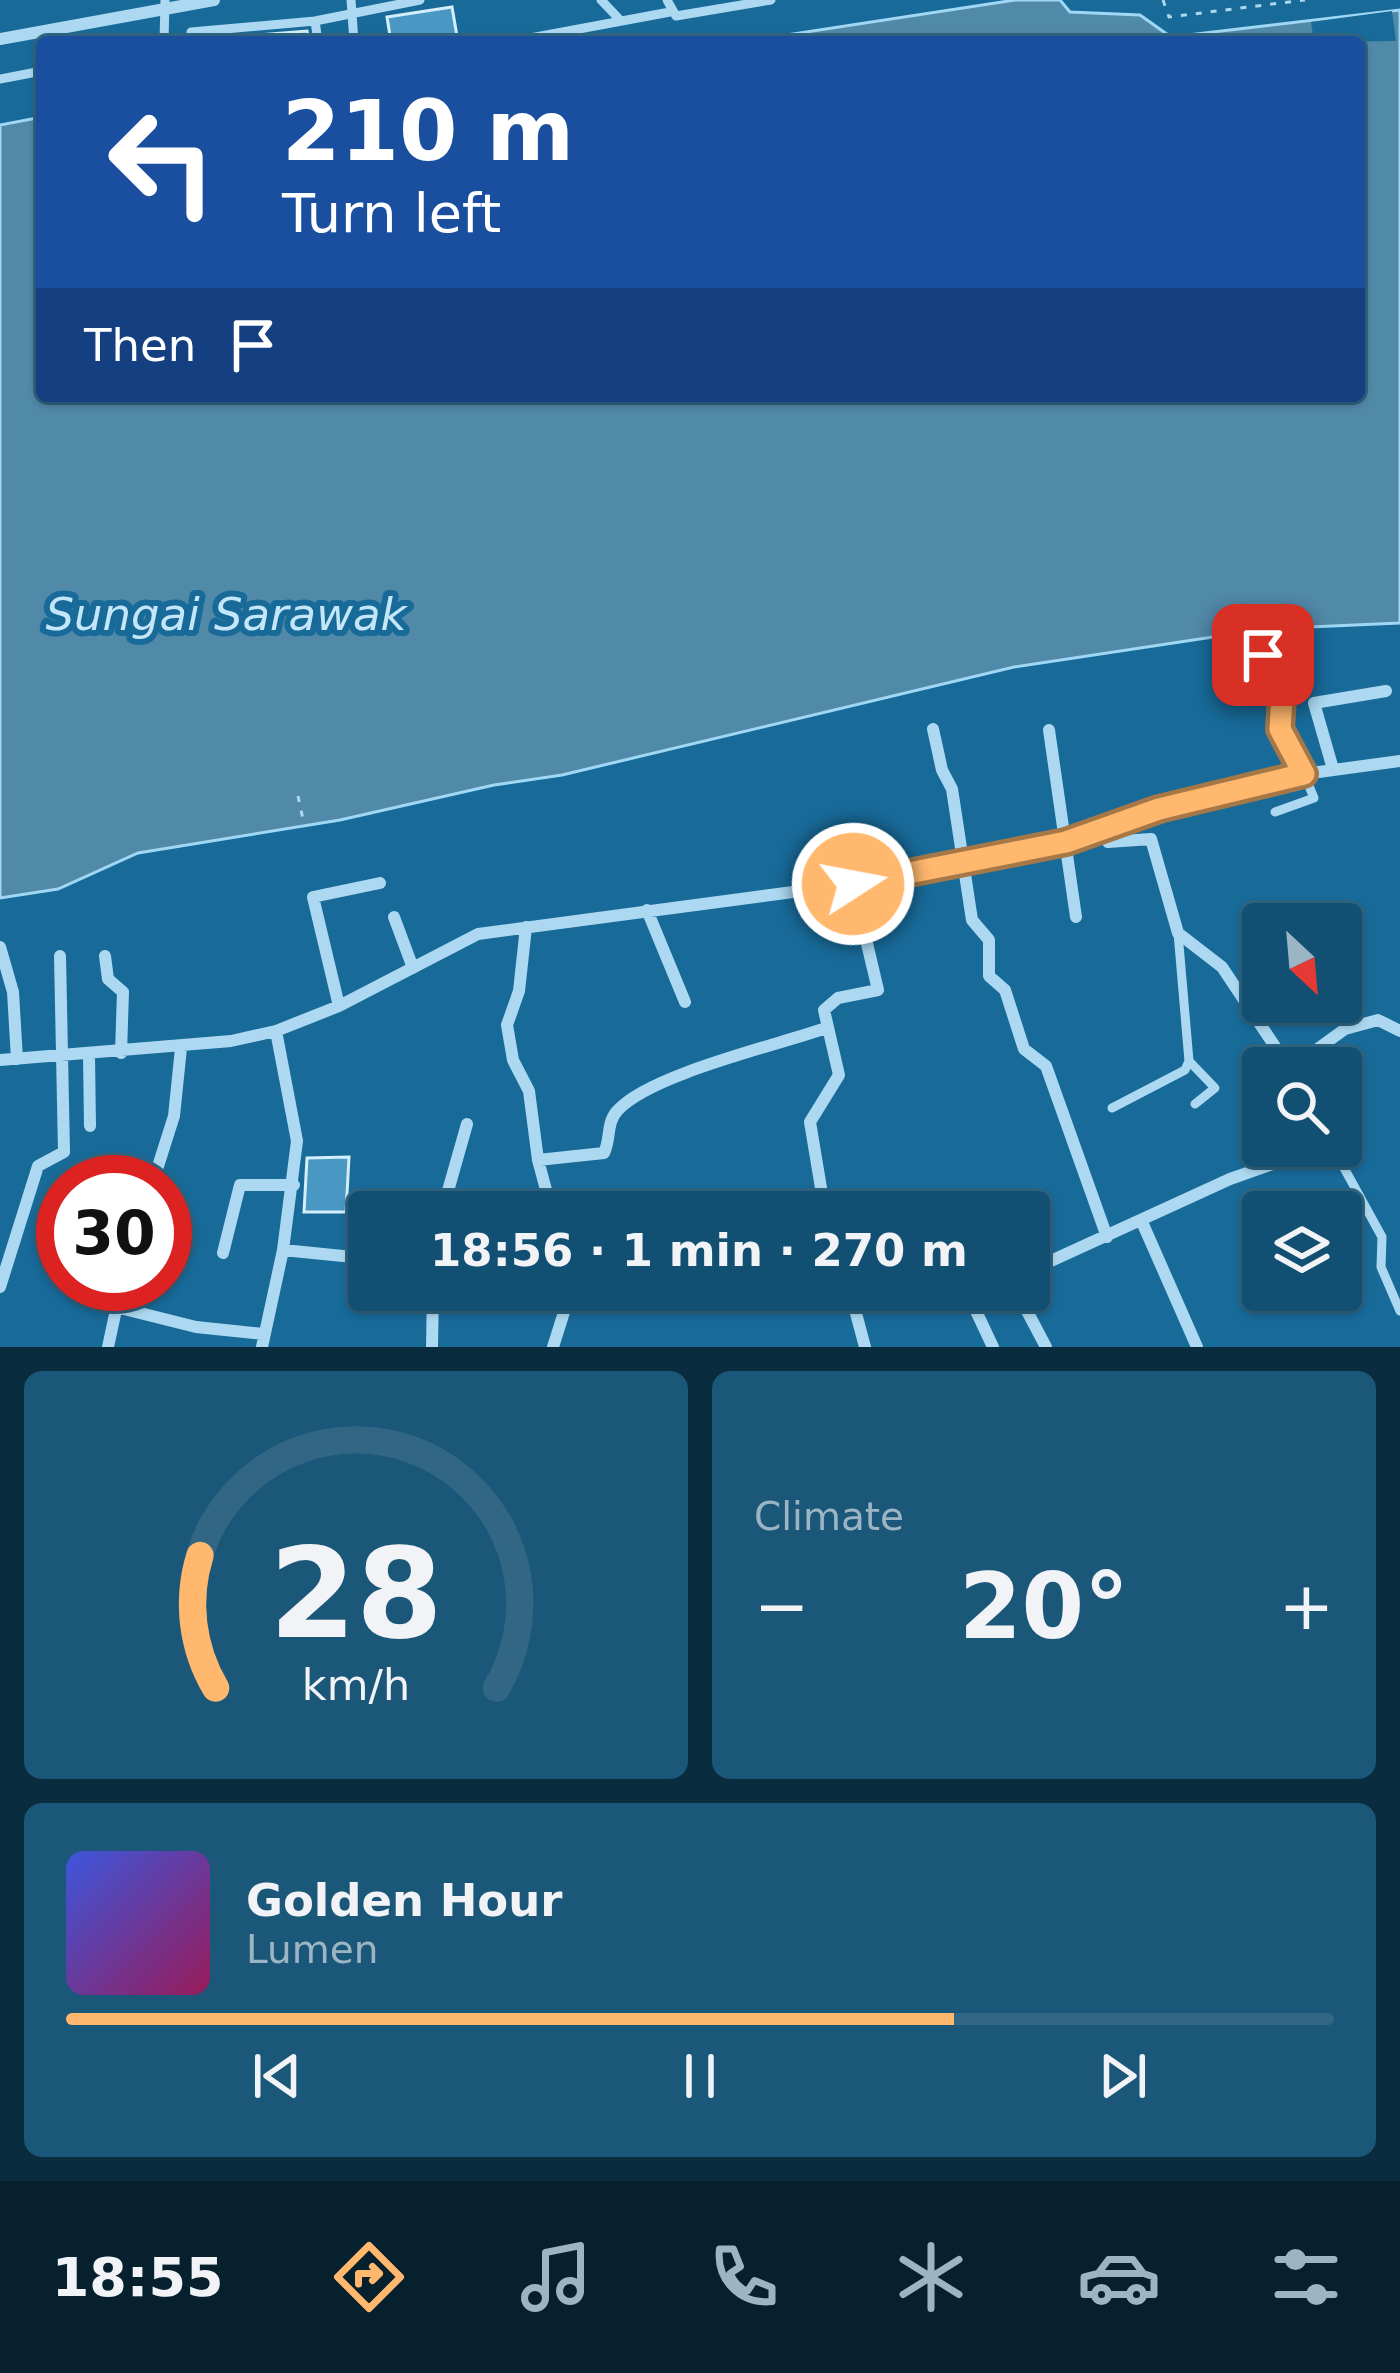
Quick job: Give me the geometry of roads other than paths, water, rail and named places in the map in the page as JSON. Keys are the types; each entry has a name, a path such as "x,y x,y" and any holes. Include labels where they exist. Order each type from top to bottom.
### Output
{"street":[{"path":"0,39 165,4 214,0"},
{"path":"1263,655 1282,696 1280,729 1304,774"},
{"path":"1333,769 1314,703 1386,691"},
{"path":"933,729 942,770 952,789 972,920 989,940 989,976 1005,990 1024,1048 1046,1066 1107,1237"},
{"path":"1048,730 1076,917"},
{"path":"0,1060 181,1048 276,1031 340,1006 478,934 853,884 1066,842 1101,828 1304,774 1400,761"},
{"path":"1101,828 1108,842 1150,839 1178,932 1222,968 1275,1047"},
{"path":"340,1006 314,897 380,883"},
{"path":"822,1191 810,1122 839,1075 824,1010 829,1003 878,990 853,884"},
{"path":"647,910 685,1002"},
{"path":"394,917 413,968"},
{"path":"526,926 520,992 507,1025 513,1060 529,1091 546,1191"},
{"path":"0,946 13,992 17,1059"},
{"path":"0,1287 38,1166 64,1152 60,956"},
{"path":"105,956 108,979 123,992 121,1053"},
{"path":"1327,1047 1345,1029 1378,1020 1400,1031"},
{"path":"538,1160 604,1153 610,1124 623,1105 738,1052 826,1028"},
{"path":"139,1311 263,1340 294,1185 296,1126 276,1031"},
{"path":"162,1155 174,1116 181,1048"},
{"path":"89,1056 89,1126"},
{"path":"448,1191 467,1124"},
{"path":"1050,1262 1266,1167"},
{"path":"223,1253 240,1185 294,1185"},
{"path":"1142,1222 1197,1347"},
{"path":"283,1250 348,1256"},
{"path":"108,1347 116,1311"},
{"path":"432,1347 433,1311"},
{"path":"553,1347 564,1311"},
{"path":"854,1311 865,1347"},
{"path":"979,1311 994,1347"},
{"path":"1027,1311 1046,1347"}],"lane":[{"path":"351,0 354,36"},
{"path":"191,36 191,32 314,20 419,0"},
{"path":"601,0 620,21"},
{"path":"541,36 669,6 676,16 771,0"},
{"path":"164,36 165,4"},
{"path":"314,20 317,36"},
{"path":"0,79 36,72"},
{"path":"1275,812 1314,798 1304,774"},
{"path":"1112,1108 1185,1070 1189,1061 1178,932"},
{"path":"1189,1061 1215,1088 1195,1104"},
{"path":"1340,1167 1382,1238 1381,1267 1400,1310"}],"water":[{"name":"Sungai Sarawak","path":"1015,0 1060,0 1070,12 1140,15 1170,36 780,36"},
{"name":"Sungai Sarawak","path":"1400,10 1400,623 1266,629 1014,667 562,775 494,785 340,820 138,853 58,889 0,898 0,125 36,118 36,402 1365,402 1365,36 1179,36"}]}
